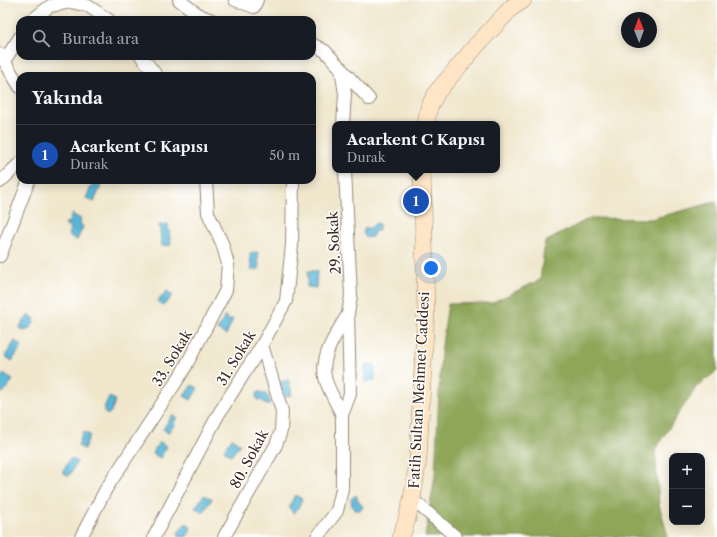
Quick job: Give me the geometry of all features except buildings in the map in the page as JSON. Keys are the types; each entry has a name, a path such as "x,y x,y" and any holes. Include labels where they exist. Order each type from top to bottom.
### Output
{"main road":[{"path":"427,121 429,107 437,92 475,47 512,8 523,0"},
{"name":"Fatih Sultan Mehmet Caddesi","path":"401,537 412,499 418,459 426,310 422,173"}],"street":[{"path":"179,0 202,16"},
{"path":"235,0 254,7 257,0"},
{"path":"37,16 50,6 71,2 88,6 103,16"},
{"path":"16,42 2,58 16,81"},
{"path":"316,46 325,51 369,100"},
{"path":"144,60 155,72"},
{"path":"341,68 344,94 343,121"},
{"path":"0,182 16,167"},
{"name":"29. Sokak","path":"317,537 337,511 342,489 342,416 350,394 348,314 351,296 345,173"},
{"path":"0,256 27,184"},
{"name":"33. Sokak","path":"81,537 106,489 182,373 226,290 228,264 222,243 208,213 206,184"},
{"name":"31. Sokak","path":"154,537 218,414 262,345 286,301 292,245 292,184"},
{"name":"29. Sokak","path":"342,416 325,380 324,361 333,339 348,314"},
{"name":"80. Sokak","path":"224,537 276,445 280,431 282,411 262,345"},
{"path":"412,499 456,537"}],"green space":[{"path":"715,202 717,203 717,371 697,386 655,449 659,504 668,537 425,537 435,476 441,351 448,304 491,303 540,280 545,242 590,218 651,219"}],"water":[{"path":"93,184 101,186 94,202 86,198"},
{"path":"72,214 81,219 80,223 83,227 77,240 68,235 71,226 67,226 65,223 69,222"},
{"path":"377,223 379,224 379,230 374,232 372,237 366,238 363,233 365,228 370,228"},
{"path":"168,224 171,245 162,246 159,225"},
{"path":"258,252 259,269 251,270 250,253"},
{"path":"308,271 317,271 316,288 307,287"},
{"path":"167,291 173,295 163,306 158,301"},
{"path":"29,315 34,318 34,323 28,330 22,331 20,326"},
{"path":"225,316 229,320 233,319 226,335 217,330"},
{"path":"15,341 22,346 12,361 5,356"},
{"path":"365,365 375,365 375,381 365,382"},
{"path":"4,374 13,380 3,393 0,391 0,379"},
{"path":"289,380 292,395 283,397 280,382"},
{"path":"192,385 198,388 191,400 184,396"},
{"path":"258,392 269,397 269,405 266,405 262,400 258,400 256,396"},
{"path":"109,397 115,401 111,412 107,415 104,412 105,405"},
{"path":"172,415 177,418 174,422 175,426 171,428 168,433 163,429"},
{"path":"83,432 90,435 84,449 78,446"},
{"path":"232,438 240,444 231,456 224,450"},
{"path":"160,442 167,447 160,458 152,453"},
{"path":"71,458 77,462 69,476 62,472"},
{"path":"204,495 212,499 203,513 195,508"},
{"path":"295,495 302,499 297,510 293,513 289,507"},
{"path":"354,496 357,496 358,501 363,506 361,510 355,510 352,506 351,499"},
{"path":"185,524 188,524 191,528 188,535 186,537 179,537 178,533"}],"place":[{"name":"Acarkent C Kapısı","path":"416,201"}]}
